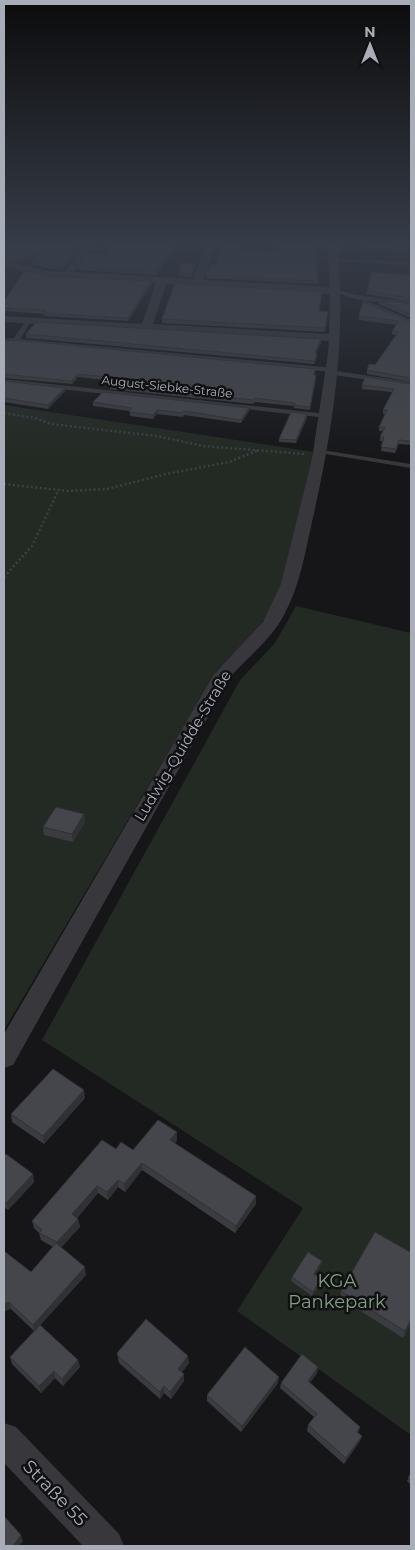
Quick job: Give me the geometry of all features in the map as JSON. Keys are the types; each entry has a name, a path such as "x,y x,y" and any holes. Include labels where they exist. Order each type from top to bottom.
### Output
{"street":[{"path":"146,328 150,317"},
{"name":"Ludwig-Quidde-Straße","path":"4,1058 223,674 258,641 276,616 287,593 322,454 334,372 336,317"},
{"path":"4,319 335,338"},
{"name":"Straße 55","path":"4,1439 107,1546"}],"lane":[{"path":"16,340 29,320"},
{"path":"4,341 16,340 334,372 411,384"},
{"name":"August-Siebke-Straße","path":"4,381 327,416"},
{"path":"322,454 411,466"}],"path":[{"path":"4,414 35,418 51,424 156,436 202,446 322,454"},
{"path":"4,484 90,490 122,487 171,473 233,462 248,457 259,450"},
{"path":"4,577 26,555 32,546 41,524 54,504 59,489"}],"green space":[{"path":"4,405 315,452 300,532 273,608 253,634 216,671 4,1030"},
{"name":"KGA Pankepark","path":"296,606 411,633 411,1435 237,1311 303,1208 42,1040 240,680 275,643"}],"building":[{"path":"163,317 327,317 325,328 162,319"},
{"path":"370,317 400,317 411,322 411,378 367,370 369,364 375,365 399,331 392,331 399,321"},
{"path":"36,322 321,339 315,353 317,354 315,361 26,334"},
{"path":"16,340 315,369 314,375 316,375 310,407 294,405 295,403 255,398 254,400 110,385 117,378 78,374 71,381 4,374 4,341"},
{"path":"365,377 411,384 411,441 399,440 396,449 381,447 384,437 380,437 385,427 379,427 387,410 383,410 394,389 362,385"},
{"path":"4,381 65,388 48,405 4,398"},
{"path":"103,392 249,408 241,420 184,411 182,413 157,410 153,415 129,412 132,408 93,402"},
{"path":"291,412 307,414 296,440 279,439"},
{"path":"56,807 84,814 72,834 43,827"},
{"path":"53,1069 84,1090 43,1136 11,1114"},
{"path":"158,1120 177,1132 170,1140 256,1196 236,1226 142,1163 124,1184 118,1180 107,1192 97,1186 72,1214 78,1219 57,1242 39,1233 42,1230 32,1221 102,1140 116,1149 121,1142 133,1150"},
{"path":"6,1154 33,1174 6,1203 4,1201 4,1156"},
{"path":"375,1232 410,1252 411,1249 411,1319 405,1331 341,1291"},
{"path":"56,1243 85,1267 33,1325 9,1302 4,1304 4,1251 31,1272"},
{"path":"308,1252 322,1261 314,1274 321,1279 313,1292 292,1277"},
{"path":"146,1319 188,1356 178,1369 184,1374 170,1392 164,1386 160,1392 118,1356 117,1353"},
{"path":"40,1325 78,1360 62,1379 54,1371 39,1386 10,1357"},
{"path":"245,1347 279,1377 242,1426 207,1395"},
{"path":"302,1354 318,1367 308,1381 360,1427 357,1432 362,1436 346,1458 308,1425 317,1414 281,1383"},
{"path":"4,1516 21,1535 13,1546 4,1546"}]}
